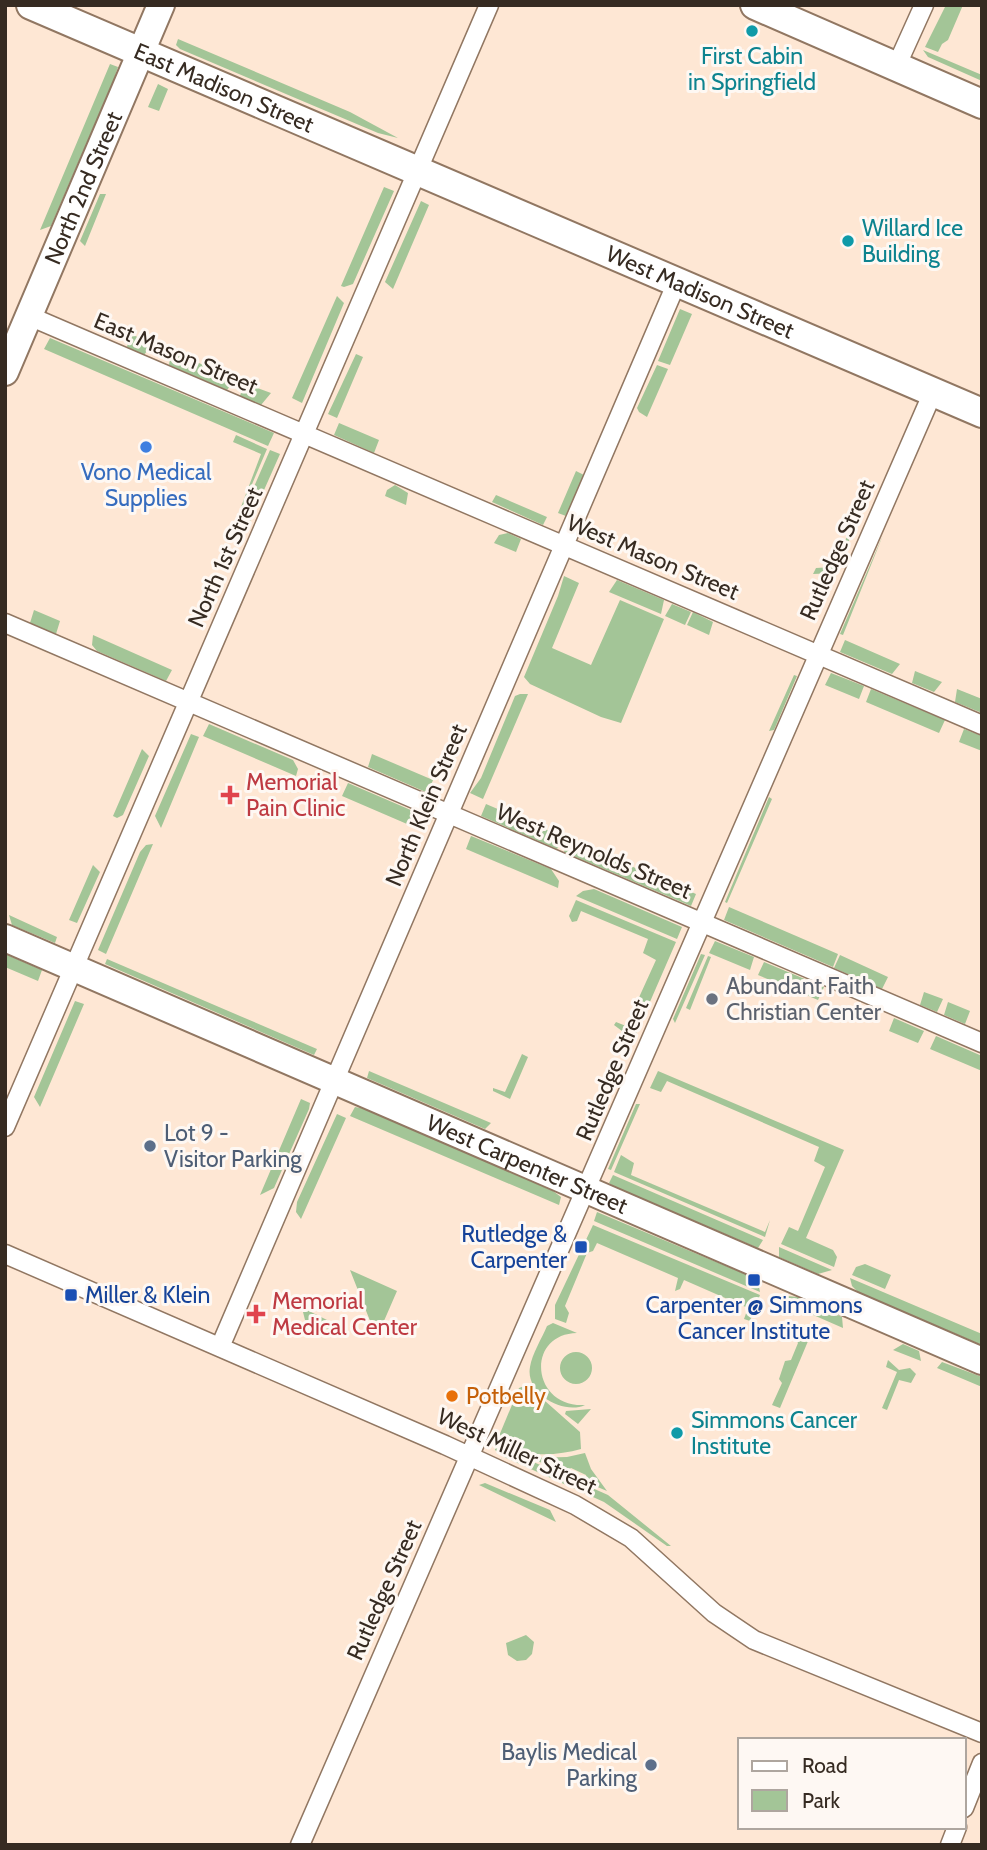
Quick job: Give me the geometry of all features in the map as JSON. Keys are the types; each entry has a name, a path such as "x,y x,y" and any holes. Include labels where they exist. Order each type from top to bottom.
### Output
{"main road":[{"name":"East Madison Street","path":"31,5 418,170"},
{"path":"755,5 982,104"},
{"name":"West Madison Street","path":"418,170 982,413"}],"street":[{"name":"North 2nd Street","path":"5,372 162,5"},
{"name":"North 1st Street","path":"5,1128 489,5"},
{"path":"896,67 924,5"},
{"name":"North Klein Street","path":"220,1347 677,282"},
{"name":"East Mason Street","path":"29,316 304,435"},
{"name":"Rutledge Street","path":"300,1845 933,392"},
{"name":"West Mason Street","path":"304,435 982,725"},
{"name":"West Reynolds Street","path":"5,623 982,1043"},
{"name":"West Carpenter Street","path":"5,938 982,1361"},
{"name":"West Miller Street","path":"5,1254 469,1457 599,1517 671,1571 714,1613 754,1640 982,1733"},
{"path":"966,1803 982,1762"}],"green space":[{"path":"946,5 963,5 948,40 938,52 925,47"},
{"path":"178,39 350,112 398,138 378,133 180,49 176,45"},
{"path":"923,50 982,75 982,81 928,57"},
{"path":"110,64 118,67 114,79 51,226 40,230"},
{"path":"158,84 168,89 159,111 148,107"},
{"path":"384,187 394,191 353,284 341,286"},
{"path":"100,194 106,194 85,246 80,241"},
{"path":"421,201 429,205 393,289 385,282"},
{"path":"337,296 344,303 302,403 292,398"},
{"path":"680,309 692,314 670,365 658,361"},
{"path":"130,334 153,343 144,355 127,347"},
{"path":"50,338 274,433 268,446 44,349"},
{"path":"171,351 236,379 227,390 169,365"},
{"path":"356,354 363,357 337,418 328,414"},
{"path":"657,365 668,369 647,417 637,408"},
{"path":"244,383 271,393 261,405 240,396"},
{"path":"339,423 379,440 374,453 334,435"},
{"path":"236,435 267,449 230,536 261,454 233,442"},
{"path":"270,450 280,454 245,533 238,539 232,537"},
{"path":"576,471 584,475 566,516 558,513"},
{"path":"395,485 408,493 406,505 385,496 387,490"},
{"path":"496,495 547,517 543,525 492,502"},
{"path":"850,530 853,532 834,573 813,574 816,568 833,567"},
{"path":"508,533 521,539 516,552 494,543 499,535"},
{"path":"883,535 843,635 840,634"},
{"path":"564,576 579,583 552,648 591,665 620,600 664,619 621,723 601,717 530,684 524,677"},
{"path":"617,580 664,600 661,614 609,592"},
{"path":"672,604 691,612 685,625 665,616"},
{"path":"34,610 60,621 56,634 30,623"},
{"path":"693,612 713,622 709,635 687,625"},
{"path":"93,635 172,670 166,681 97,651 92,645"},
{"path":"845,640 900,664 892,674 840,652"},
{"path":"915,671 942,682 934,692 912,683"},
{"path":"831,673 864,686 859,699 825,685"},
{"path":"794,675 797,676 774,730 769,731"},
{"path":"871,689 945,720 939,733 866,702"},
{"path":"957,689 982,699 982,713 955,702"},
{"path":"528,694 483,799 470,793 481,778 515,696"},
{"path":"209,724 293,760 298,769 296,776 203,736"},
{"path":"964,729 982,736 982,751 959,742"},
{"path":"191,734 199,737 161,828 155,816"},
{"path":"142,749 149,756 123,815 117,818 113,816"},
{"path":"372,754 433,780 428,793 368,767"},
{"path":"348,783 420,814 414,827 342,796"},
{"path":"769,797 772,799 727,903 725,902"},
{"path":"486,804 564,837 557,849 481,816"},
{"path":"471,836 551,869 559,881 558,888 466,849"},
{"path":"568,839 696,894 691,906 564,852"},
{"path":"153,844 106,954 98,950 140,852 146,845"},
{"path":"93,865 100,872 77,923 69,920"},
{"path":"594,889 682,927 677,939 576,896 583,891"},
{"path":"576,900 676,942 636,1034 626,1034 614,1025 616,1022 626,1026 656,960 643,953 648,939 581,911 577,921 572,922 569,916"},
{"path":"729,907 838,954 833,967 724,920"},
{"path":"9,915 57,937 55,943 12,925"},
{"path":"715,941 754,957 750,970 709,953"},
{"path":"5,954 42,970 38,981 5,967"},
{"path":"701,954 705,955 675,1023 673,1019"},
{"path":"840,955 888,977 882,989 834,968"},
{"path":"708,956 711,957 690,1010 686,1008"},
{"path":"107,959 317,1049 314,1055 105,964"},
{"path":"764,962 824,987 818,1000 758,975"},
{"path":"924,992 943,999 937,1012 920,1005"},
{"path":"75,1001 84,1004 40,1107 34,1097"},
{"path":"948,1002 970,1011 965,1024 944,1015"},
{"path":"894,1018 924,1031 918,1043 889,1031"},
{"path":"936,1036 982,1056 982,1071 930,1049"},
{"path":"522,1054 528,1057 510,1099 493,1091 493,1088 505,1092"},
{"path":"369,1071 491,1123 485,1129 367,1078"},
{"path":"658,1071 844,1150 806,1238 833,1250 837,1257 834,1267 781,1244 789,1227 798,1231 825,1167 814,1161 819,1147 667,1081 661,1092 650,1088"},
{"path":"301,1099 310,1103 309,1109 274,1188 260,1195"},
{"path":"636,1104 640,1104 611,1170 608,1169"},
{"path":"355,1107 366,1109 553,1191 561,1197 559,1205 350,1116"},
{"path":"337,1114 346,1118 301,1219 296,1212 297,1202"},
{"path":"621,1155 634,1163 631,1175 765,1232 770,1220 765,1237 614,1172"},
{"path":"613,1175 763,1240 758,1248 613,1186 609,1183"},
{"path":"597,1212 752,1277 758,1282 760,1292 594,1221"},
{"path":"593,1225 760,1295 750,1321 744,1319 748,1308 684,1280 680,1289 675,1291 678,1278 597,1243 593,1251 587,1253 565,1306 569,1313 566,1323 555,1319 555,1305"},
{"path":"779,1247 832,1270 818,1274 779,1257"},
{"path":"865,1264 891,1275 885,1289 852,1275 856,1267"},
{"path":"350,1270 397,1291 377,1337 376,1336"},
{"path":"850,1278 982,1334 982,1345 858,1292 852,1286"},
{"path":"787,1296 798,1297 842,1317 843,1328 779,1300"},
{"path":"307,1310 331,1322 334,1331 305,1320 303,1312"},
{"path":"553,1323 577,1333 560,1337 549,1345 542,1357 541,1371 545,1384 554,1395 567,1403 585,1405 567,1407 548,1400 540,1394 530,1377 535,1351 547,1326"},
{"path":"800,1329 811,1334 780,1408 772,1405 782,1383 779,1379 785,1361 791,1360"},
{"path":"903,1344 919,1351 921,1361 893,1350"},
{"path":"576,1352 588,1356 592,1368 588,1380 576,1384 564,1380 560,1368 564,1356"},
{"path":"888,1360 899,1370 910,1368 916,1374 911,1383 899,1380 887,1410 882,1408 897,1372 886,1367"},
{"path":"942,1362 982,1377 982,1387 937,1368"},
{"path":"527,1385 580,1432 581,1449 540,1454 519,1451 501,1443 499,1436 519,1388"},
{"path":"591,1409 578,1424 565,1414 566,1411"},
{"path":"495,1445 608,1495 671,1546 667,1546 604,1502 504,1457 495,1450"},
{"path":"585,1453 591,1469 607,1491 588,1483 586,1475 571,1468 564,1473 531,1458 567,1457"},
{"path":"485,1483 550,1510 556,1522 479,1485"},
{"path":"526,1635 534,1642 532,1654 526,1660 517,1661 508,1655 506,1643"}],"place":[{"name":"First Cabin in Springfield","path":"752,31"},
{"name":"Willard Ice Building","path":"848,241"},
{"name":"Vono Medical Supplies","path":"146,447"},
{"name":"Memorial Pain Clinic","path":"230,795"},
{"name":"Abundant Faith Christian Center","path":"712,999"},
{"name":"Lot 9 - Visitor Parking","path":"150,1146"},
{"name":"Rutledge & Carpenter","path":"581,1247"},
{"name":"Carpenter @ Simmons Cancer Institute","path":"754,1280"},
{"name":"Miller & Klein","path":"71,1295"},
{"name":"Memorial Medical Center","path":"256,1314"},
{"name":"Potbelly","path":"452,1396"},
{"name":"Simmons Cancer Institute","path":"677,1433"},
{"name":"Baylis Medical Parking","path":"651,1765"}]}
